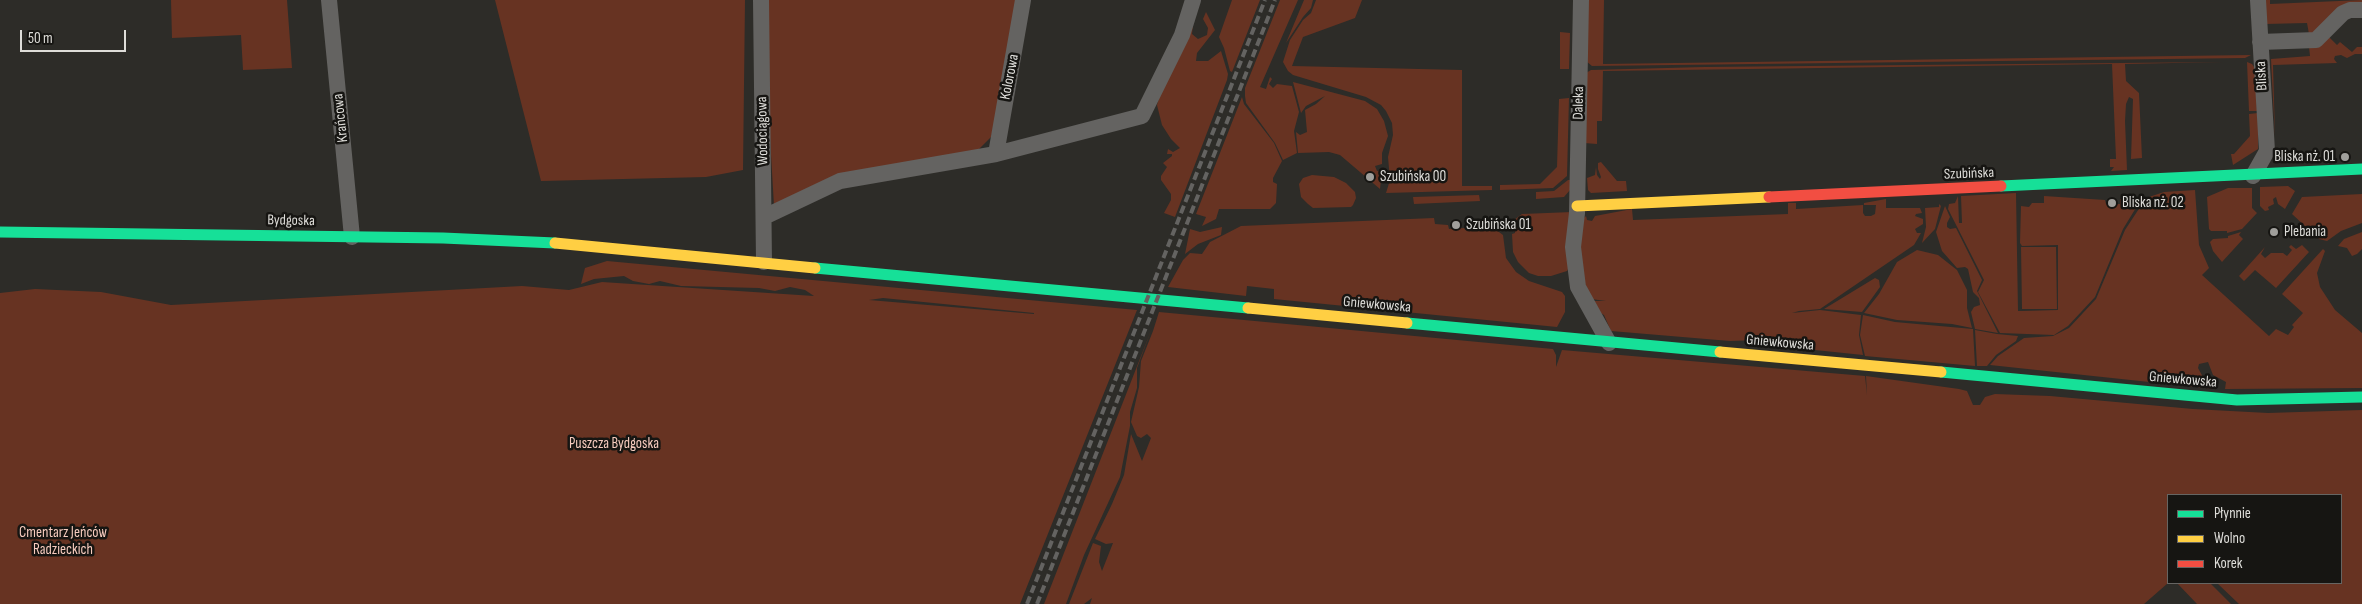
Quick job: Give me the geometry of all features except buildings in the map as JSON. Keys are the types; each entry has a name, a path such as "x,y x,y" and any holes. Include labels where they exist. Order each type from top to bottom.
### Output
{"main road":[{"name":"Szubińska","path":"1576,206 2253,176 2362,169"},
{"name":"Bydgoska","path":"0,232 443,238 582,245 764,262"},
{"name":"Gniewkowska","path":"764,262 1609,343 2237,400 2362,397"}],"street":[{"name":"Krańcowa","path":"329,0 352,237"},
{"name":"Wodociągowa","path":"761,0 764,262"},
{"name":"Kolorowa","path":"996,154 1023,0"},
{"path":"764,217 840,181 996,154 1142,116 1182,35 1193,0"},
{"name":"Daleka","path":"1581,0 1576,206 1573,241 1578,287 1609,343"},
{"name":"Bliska","path":"2258,0 2266,151"},
{"path":"2260,42 2316,40 2342,13 2350,10 2362,10"},
{"path":"2253,176 2266,151 2290,173"}],"green space":[{"path":"171,0 287,0 292,68 243,70 241,35 172,38"},
{"path":"495,0 745,0 743,170 706,177 541,181"},
{"path":"762,0 1018,0 1001,104 991,137 977,151 774,206"},
{"path":"1232,0 1260,0 1232,72 1230,71 1219,37"},
{"path":"1280,0 1298,0 1260,87 1266,89 1270,77 1272,79 1269,84 1273,88 1277,84 1292,86 1299,112 1294,131 1297,153 1283,160 1275,143 1246,103 1245,96 1245,88"},
{"path":"1304,0 1313,0 1311,8 1286,43"},
{"path":"1316,0 1362,0 1355,18 1303,37 1292,66 1462,70 1462,186 1492,186 1492,190 1386,193 1390,180 1388,157 1393,135 1392,123 1386,111 1381,105 1366,97 1293,75 1288,71 1283,62 1290,40 1303,20 1311,13"},
{"path":"1587,0 1604,0 1603,64 2251,55 2245,58 1592,66 1586,61"},
{"path":"2266,0 2270,0 2270,4 2362,0 2362,5 2313,34 2309,34 2307,23 2265,24"},
{"path":"1206,12 1215,30 1197,53 1196,61 1208,61 1221,51 1228,74 1175,217 1164,213 1171,200 1171,194 1161,180 1161,176 1167,167 1163,163 1172,156 1172,154 1167,154 1168,149 1173,152 1180,148 1171,139 1162,125 1157,105 1193,24 1192,34 1198,39 1207,35 1208,28 1203,19"},
{"path":"1560,32 1570,33 1569,69 1560,69"},
{"path":"2328,36 2337,45 2340,42 2352,52 2357,47 2362,47 2362,54 2355,54 2347,58 2341,55 2335,56 2334,59 2337,63 2273,65 2275,137 2271,59 2310,56 2309,47"},
{"path":"2223,62 2125,64 2126,81 2139,93 2142,158 2131,159 2133,99 2129,97 2126,104 2125,121 2127,170 2111,171 2114,167 2110,167 2110,159 2116,159 2112,64 1603,71 1602,121 1597,121 1597,144 1584,143 1586,73 1591,70 1704,67"},
{"path":"2247,62 2252,64 2256,70 2257,111 2249,111"},
{"path":"1293,82 1365,101 1377,109 1384,121 1388,136 1382,153 1382,164 1375,166 1377,171 1382,170 1380,189 1340,155 1329,152 1298,153 1296,132 1300,135 1307,132 1305,110 1325,96 1306,106 1301,113"},
{"path":"1242,97 1244,104 1274,143 1282,161 1273,178 1273,182 1277,184 1276,203 1270,209 1219,209 1216,219 1202,226 1206,217 1196,214"},
{"path":"1569,98 1567,176 1553,188 1500,190 1500,185 1540,184 1557,167 1559,99"},
{"path":"2258,113 2258,149 2233,165 2231,154 2234,154 2250,136 2249,114"},
{"path":"1601,162 1617,181 1626,181 1627,191 1591,193 1588,190 1587,178 1595,175 1596,167 1597,175 1600,179 1601,177 1598,163"},
{"path":"1312,175 1334,177 1346,183 1355,192 1356,198 1353,205 1351,207 1313,208 1301,197 1299,184 1303,178"},
{"path":"1568,180 1571,180 1570,190 1564,197 1536,199 1536,192 1554,191"},
{"path":"2288,186 2295,191 2285,209 2278,204 2276,197 2273,199 2274,204 2268,207 2269,210 2265,211 2260,206 2260,187"},
{"path":"2228,188 2252,188 2252,208 2257,213 2242,229 2227,233 2227,231 2211,231 2209,229 2207,197"},
{"path":"2195,190 2199,245 2209,268 2202,275 2269,336 2276,329 2288,335 2294,327 2292,325 2303,313 2282,294 2323,249 2325,251 2317,273 2320,287 2335,310 2362,333 2362,388 2225,389 2226,382 2213,375 2208,362 2199,364 2198,368 2204,379 2213,381 2215,389 1990,365 1998,356 2024,338 2053,336 2069,328 2096,299 2125,230 2146,198 2164,192"},
{"path":"2016,193 2018,311 2058,310 2058,245 2022,246 2020,243 2021,206 2029,207 2032,203 2044,203 2044,196 2105,200 2106,204 2120,204 2120,199 2142,198 2123,229 2095,297 2068,326 2054,335 2000,333 1978,292 1984,280 1948,209 1949,204 1955,203 1958,196 1959,223 1962,223 1961,196"},
{"path":"2362,194 2362,223 2341,231 2327,241 2319,239 2292,214 2302,197"},
{"path":"1479,195 1480,201 1414,204 1413,197"},
{"path":"1886,199 1886,208 1920,208 1922,213 1915,216 1923,219 1923,224 1915,229 1917,233 1921,233 1914,245 1820,309 1792,313 1820,310 1861,315 1859,335 1863,355 1786,347 1776,342 1759,340 1730,341 1611,331 1604,315 1599,312 1592,301 1606,301 1591,299 1585,284 1577,240 1582,220 1586,216 1587,220 1592,221 1595,216 1632,209 1633,220 1788,214 1788,203 1796,203 1796,209 1863,205 1865,216 1871,216 1875,214 1876,205 1864,205 1864,203"},
{"path":"1939,204 1941,206 1935,229 1922,243 1926,227 1925,208 1939,207"},
{"path":"1945,206 1950,217 1947,227 1950,229 1956,228 1982,280 1977,291 1998,333 1975,329 1971,312 1974,307 1980,305 1979,298 1973,292 1968,269 1965,267 1957,268 1942,251 1936,232"},
{"path":"1572,212 1569,267 1567,271 1551,276 1538,276 1529,273 1518,262 1513,252 1512,234 1515,233 1514,220 1522,214"},
{"path":"1434,218 1435,224 1448,225 1449,229 1465,228 1465,225 1480,224 1491,226 1503,235 1506,258 1516,272 1529,281 1562,292 1565,296 1565,312 1557,327 1274,299 1274,289 1247,286 1246,296 1168,287 1183,260 1190,253 1202,254 1210,242 1241,226"},
{"path":"1222,227 1221,235 1198,244 1185,254 1190,229 1200,232"},
{"path":"2241,232 2239,235 2243,239 2222,262 2213,251 2210,242 2213,239 2228,238 2228,236"},
{"path":"2362,232 2362,249 2357,254 2352,256 2347,248 2338,246 2344,239"},
{"path":"2291,245 2296,249 2302,245 2309,252 2276,288 2255,270 2244,281 2239,276 2265,247 2261,254 2265,258 2271,253 2283,253 2287,256 2292,250 2289,247"},
{"path":"2021,247 2056,247 2057,309 2022,309"},
{"path":"1917,250 1938,255 1957,270 1967,290 1967,308 1972,328 1952,324 1897,320 1864,313 1879,294 1897,262"},
{"name":"Puszcza Bydgoska","path":"607,261 1137,310 1020,604 0,604 0,293 35,289 101,292 171,305 522,286 569,290 602,282 814,296 805,290 790,287 775,291 759,288 681,286 660,281 649,284 633,281 624,276 594,279 581,284 585,268","holes":["883,298 1034,314 869,300"]},
{"path":"1875,278 1879,280 1880,287 1862,312 1824,309"},
{"path":"1159,312 1553,349 1556,355 1556,367 1562,350 1865,376 1867,395 1866,376 1967,391 1973,405 1980,405 1985,397 1995,394 2050,396 2193,409 2268,413 2362,410 2362,604 2239,604 2218,584 2342,584 2342,494 2167,494 2167,584 2144,604 1090,604 1092,598 1084,604 1069,604 1093,543 1101,546 1099,562 1102,571 1113,543 1106,544 1095,539 1124,475 1131,434 1142,461 1151,438 1147,434 1141,438 1137,436 1131,422 1139,387 1141,361"},
{"path":"1863,315 1895,322 1973,329 1975,366 1865,356 1860,335"},
{"path":"1152,328 1137,368 1137,388 1130,412 1130,426 1120,477 1084,555 1066,604 1044,604"},
{"path":"1975,330 2018,336 2016,341 1996,355 1987,366 1977,366"},
{"path":"2178,584 2211,584 2231,604 2197,604"}],"railway":[{"path":"1027,604 1265,0"},
{"path":"1037,604 1275,0"}],"traffic: fast":[{"path":"2001,186 2362,169"},
{"path":"0,232 443,238 555,243"},
{"path":"815,268 1248,308"},
{"path":"1407,323 1720,352"},
{"path":"1941,372 2237,400 2362,397"}],"traffic: slow":[{"path":"1577,206 1769,197"},
{"path":"555,243 815,268"},
{"path":"1248,308 1407,323"},
{"path":"1720,352 1941,372"}],"traffic: jam":[{"path":"1769,197 2001,186"}],"place":[{"name":"Bliska nż. 01","path":"2345,157"},
{"name":"Szubińska 00","path":"1370,177"},
{"name":"Bliska nż. 02","path":"2112,203"},
{"name":"Szubińska 01","path":"1456,225"},
{"name":"Plebania","path":"2274,232"}],"park label":[{"name":"Cmentarz Jeńców Radzieckich","path":"63,542"}]}
